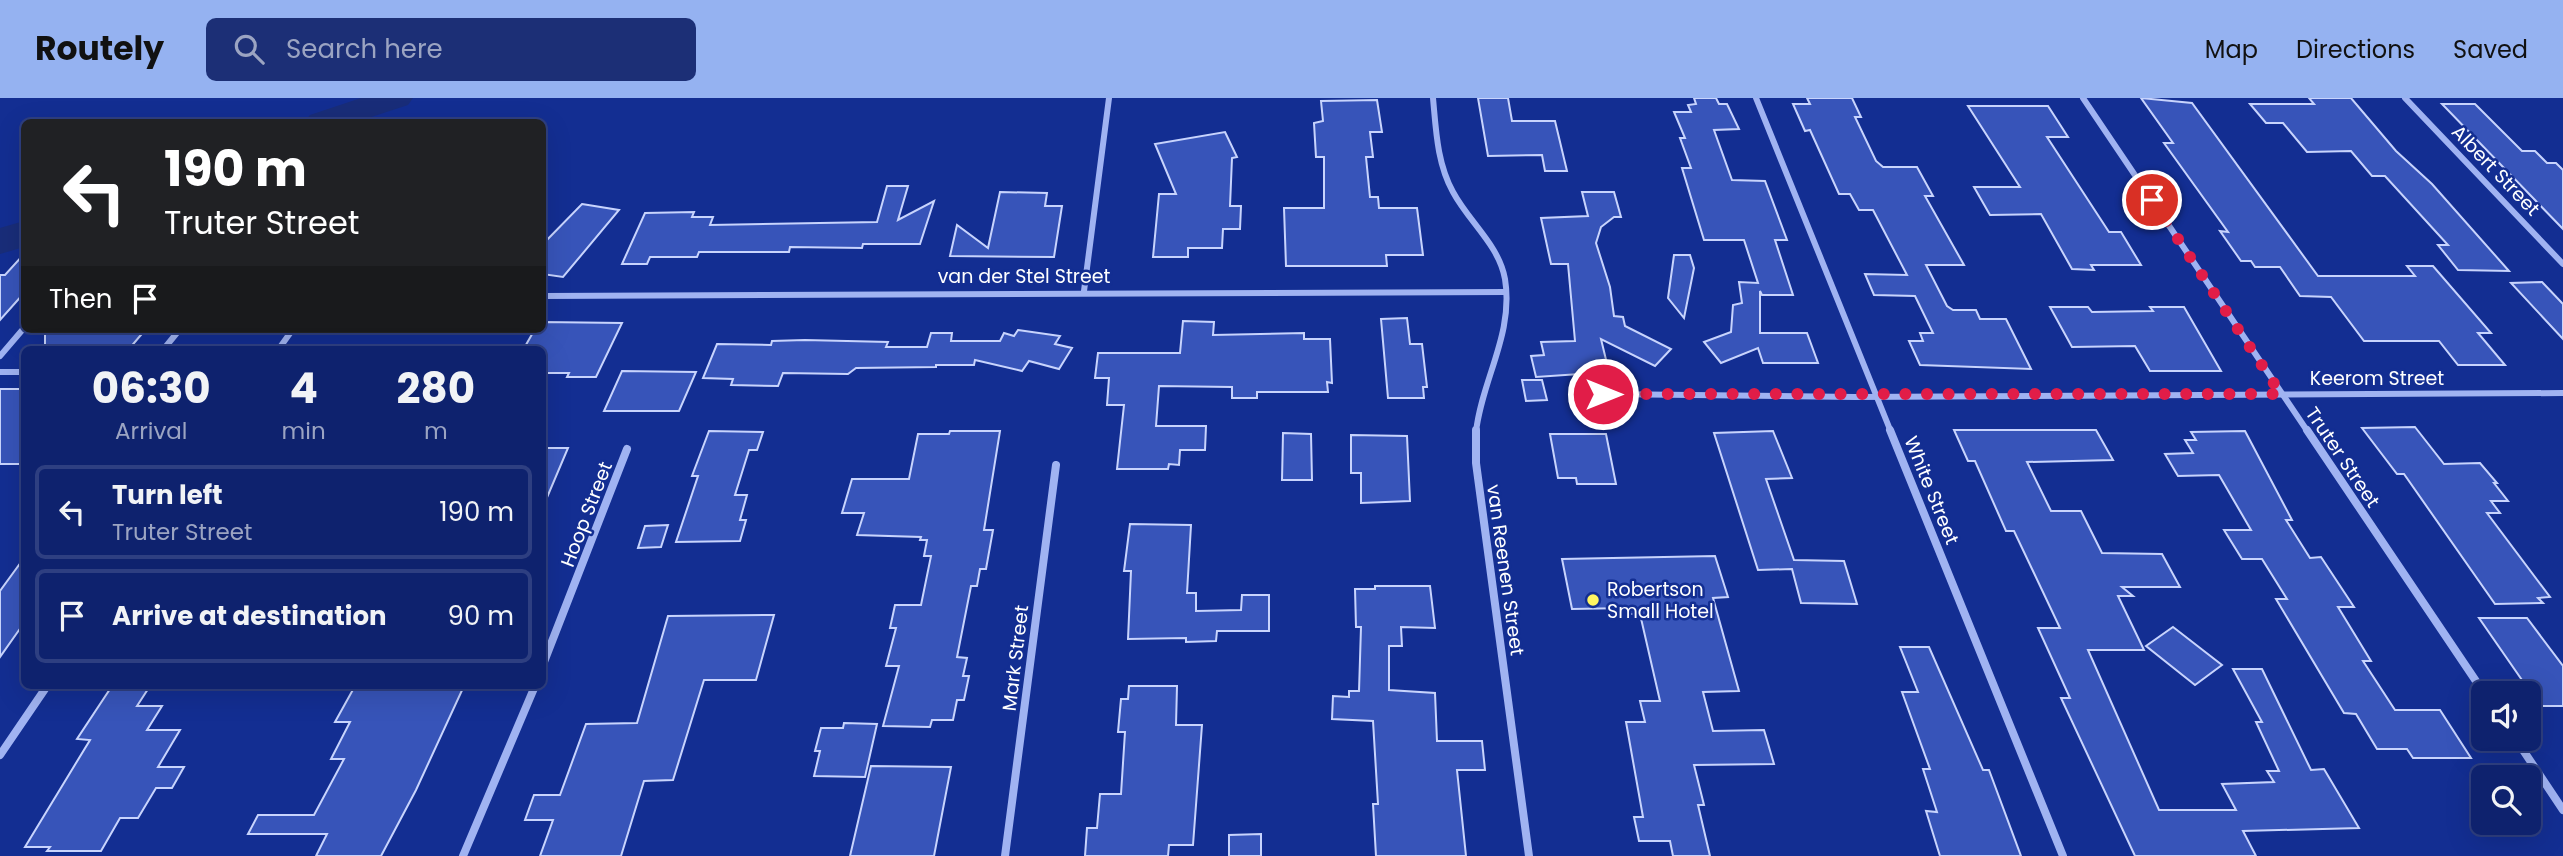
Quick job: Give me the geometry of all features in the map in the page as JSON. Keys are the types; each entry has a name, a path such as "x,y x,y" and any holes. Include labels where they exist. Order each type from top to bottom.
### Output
{"street":[{"path":"1084,291 1109,98"},
{"name":"van Reenen Street","path":"1433,98 1441,166 1455,196 1499,260 1506,292 1504,345 1477,428 1476,463 1529,856"},
{"name":"White Street","path":"1756,98 2063,856"},
{"name":"Truter Street","path":"2083,98 2476,681"},
{"name":"Albert Street","path":"2405,98 2563,264"},
{"name":"van der Stel Street","path":"546,296 1084,291 1506,292"},
{"path":"0,356 21,332"},
{"path":"0,372 21,372"},
{"name":"Keerom Street","path":"1603,394 1877,396 2563,393"},
{"name":"Hoop Street","path":"546,657 627,449"},
{"name":"Mark Street","path":"1005,856 1056,465"},
{"path":"0,755 45,689"},
{"path":"463,856 534,689"},
{"path":"2524,751 2563,810"}],"building":[{"path":"1478,98 1508,98 1512,121 1555,121 1567,171 1545,171 1542,155 1488,156"},
{"path":"1694,98 1716,98 1719,104 1727,104 1739,129 1714,130 1732,180 1765,181 1787,240 1775,240 1793,295 1762,295 1760,291 1760,333 1807,333 1818,363 1763,363 1758,348 1721,363 1704,342 1731,332 1733,305 1742,303 1739,282 1758,283 1744,240 1704,240 1682,168 1691,168 1680,138 1685,138 1674,112 1691,112 1688,105 1696,104"},
{"path":"1807,98 1852,98 1861,117 1855,117 1876,161 1883,167 1917,167 1933,196 1925,196 1964,265 1926,265 1947,306 1953,310 1976,310 1980,319 2006,319 2031,369 1920,365 1909,341 1923,341 1920,333 1933,333 1915,296 1874,295 1865,274 1907,275 1873,210 1859,210 1850,194 1839,194 1810,130 1805,131 1793,104 1810,104"},
{"path":"2141,98 2192,103 2318,276 2415,276 2407,266 2433,266 2491,333 2478,333 2505,365 2458,365 2439,341 2364,341 2331,297 2300,296 2280,267 2255,267 2251,261 2241,261 2220,231 2228,232 2164,143 2173,143"},
{"path":"2309,98 2351,98 2396,151 2432,184 2509,271 2458,270 2438,245 2448,245 2385,176 2372,176 2351,151 2307,152 2283,123 2266,123 2250,104 2314,104"},
{"path":"1377,100 1382,132 1370,132 1373,157 1366,157 1370,197 1378,197 1379,208 1417,208 1423,255 1386,255 1387,266 1286,266 1284,208 1324,208 1324,157 1316,157 1314,123 1323,121 1321,101"},
{"path":"2442,104 2475,104 2522,151 2535,151 2547,163 2556,163 2563,170 2563,229"},
{"path":"1968,106 2048,106 2068,137 2047,137 2109,232 2121,232 2141,265 2091,265 2094,270 2072,269 2041,214 1990,215 1974,187 2020,187"},
{"path":"1225,132 1237,157 1232,158 1230,206 1241,206 1240,229 1223,229 1222,248 1188,248 1188,257 1153,257 1159,194 1176,194 1155,144"},
{"path":"887,186 908,186 898,220 934,201 920,244 863,244 862,248 790,247 789,252 699,252 697,257 650,257 647,264 622,264 645,213 694,212 692,217 713,217 710,225 877,222"},
{"path":"1000,192 1047,193 1045,206 1062,206 1054,257 950,256 957,225 988,248"},
{"path":"1582,192 1614,192 1621,217 1614,217 1601,227 1596,243 1610,287 1614,316 1623,317 1625,326 1671,349 1655,366 1601,339 1609,372 1536,377 1531,356 1544,355 1541,342 1575,341 1568,264 1551,264 1541,218 1588,216"},
{"path":"582,204 619,210 563,277 546,275 546,241"},
{"path":"1674,255 1690,255 1694,268 1684,318 1668,298"},
{"path":"21,257 21,296 0,320 0,275 5,275"},
{"path":"2542,282 2563,304 2563,339 2511,283"},
{"path":"2050,307 2088,307 2092,312 2153,311 2150,307 2184,307 2221,371 2150,371 2135,346 2072,347"},
{"path":"1407,318 1410,344 1422,344 1427,387 1423,387 1424,398 1388,398 1381,319"},
{"path":"1183,321 1214,322 1213,335 1304,333 1304,339 1330,339 1332,383 1327,382 1328,392 1257,392 1257,398 1232,398 1232,387 1159,386 1156,426 1206,426 1205,450 1180,450 1179,465 1169,464 1168,469 1117,469 1124,405 1107,405 1109,378 1095,378 1098,353 1180,353"},
{"path":"546,322 622,323 596,377 567,377 569,373 546,373 546,346 525,346 533,333 546,333"},
{"path":"1018,330 1060,336 1055,344 1072,348 1059,369 1029,361 1022,371 975,360 974,365 856,368 848,374 783,373 778,386 731,385 733,379 703,378 717,344 771,345 772,341 805,340 888,342 886,347 927,347 931,333 952,333 951,341 1000,341 1004,333 1014,336"},
{"path":"45,333 143,333 132,346 45,346"},
{"path":"622,371 696,372 679,411 604,411"},
{"path":"1522,380 1542,380 1547,400 1526,401"},
{"path":"0,389 21,389 21,464 0,464"},
{"path":"2415,427 2444,464 2480,463 2497,483 2494,483 2508,501 2491,501 2500,513 2487,513 2550,597 2538,598 2543,603 2495,604 2404,474 2397,474 2362,428"},
{"path":"1954,430 2096,430 2113,460 2027,462 2051,511 2081,511 2102,553 2162,554 2180,587 2122,587 2133,596 2118,596 2144,650 2088,650 2159,810 2236,810 2222,784 2274,782 2267,771 2279,771 2256,722 2262,722 2233,669 2262,669 2311,770 2324,769 2359,828 2243,831 2256,856 2135,856 2061,698 2070,698 2038,628 2060,628 2014,531 2006,531 1975,461 1968,461"},
{"path":"709,431 763,432 757,450 749,450 735,495 747,495 740,520 746,520 740,541 676,542 698,476 692,476"},
{"path":"950,431 1000,431 984,530 993,530 986,569 980,569 977,586 971,586 957,657 967,658 963,676 969,676 964,700 957,700 953,720 932,720 930,727 883,726 899,666 886,666 896,628 890,628 895,605 921,605 931,556 924,556 927,540 920,540 921,537 857,535 864,513 842,513 852,479 909,479 918,434 949,434"},
{"path":"1773,431 1792,478 1766,479 1794,560 1844,561 1857,604 1801,603 1792,569 1758,570 1714,433"},
{"path":"2245,431 2292,520 2286,520 2310,558 2321,557 2354,607 2338,607 2371,661 2363,661 2395,710 2440,710 2471,758 2413,758 2407,749 2377,749 2356,714 2344,713 2276,599 2287,599 2262,559 2242,559 2224,530 2251,530 2219,475 2178,476 2165,454 2193,453 2185,440 2196,440 2191,432"},
{"path":"1283,433 1311,434 1312,480 1282,480"},
{"path":"1550,434 1606,434 1616,484 1577,484 1576,478 1558,478"},
{"path":"1351,435 1407,436 1410,501 1361,503 1361,473 1351,473"},
{"path":"546,448 568,448 546,500"},
{"path":"1130,524 1191,525 1187,593 1196,593 1196,611 1241,610 1242,595 1269,595 1269,631 1217,631 1216,641 1186,642 1186,638 1128,639 1131,571 1124,571"},
{"path":"668,525 661,547 638,548 645,526"},
{"path":"1715,556 1728,597 1713,598 1739,691 1703,692 1713,731 1764,730 1774,764 1694,765 1704,805 1698,805 1710,856 1673,856 1670,841 1639,841 1634,817 1643,817 1626,722 1645,722 1640,701 1660,701 1640,614 1628,614 1627,608 1572,609 1562,559"},
{"path":"21,562 21,627 0,657 0,591"},
{"path":"1375,586 1430,586 1435,628 1401,627 1402,646 1389,646 1389,690 1435,693 1437,741 1482,741 1485,770 1457,770 1466,856 1376,856 1373,804 1378,804 1373,721 1332,719 1333,696 1349,697 1349,691 1359,691 1361,627 1356,627 1355,589 1375,589"},
{"path":"774,615 756,680 704,680 673,780 644,781 621,856 540,856 553,820 525,820 534,795 560,795 586,724 637,723 668,616"},
{"path":"2479,618 2527,618 2563,666 2563,706 2541,706 2541,681 2523,681"},
{"path":"2173,627 2222,665 2195,685 2146,646"},
{"path":"1900,647 1929,647 1983,770 1989,770 2021,856 1940,856 1926,811 1937,812 1923,769 1930,769 1902,692 1918,692"},
{"path":"1129,686 1177,686 1176,725 1202,725 1193,845 1169,845 1168,856 1085,856 1087,828 1097,828 1100,794 1121,794 1125,732 1118,732 1121,699 1128,699"},
{"path":"110,689 148,689 137,706 162,706 147,730 180,730 158,767 184,767 172,788 156,788 138,818 120,818 101,851 47,851 50,847 25,847 90,740 77,739"},
{"path":"353,689 463,689 416,790 381,856 316,856 327,834 248,834 258,815 314,815 344,759 331,759 350,722 335,722"},
{"path":"844,723 877,724 865,777 814,776 820,751 815,751 821,728 843,728"},
{"path":"871,766 951,767 934,856 850,856"},
{"path":"1261,834 1261,856 1229,856 1229,835"}],"waterway":[{"path":"331,119 396,98"},
{"path":"0,242 21,234"}],"place":[{"name":"Robertson Small Hotel","path":"1593,600"}],"route":[{"path":"1603,394 1855,397 2281,394 2152,200"}]}
